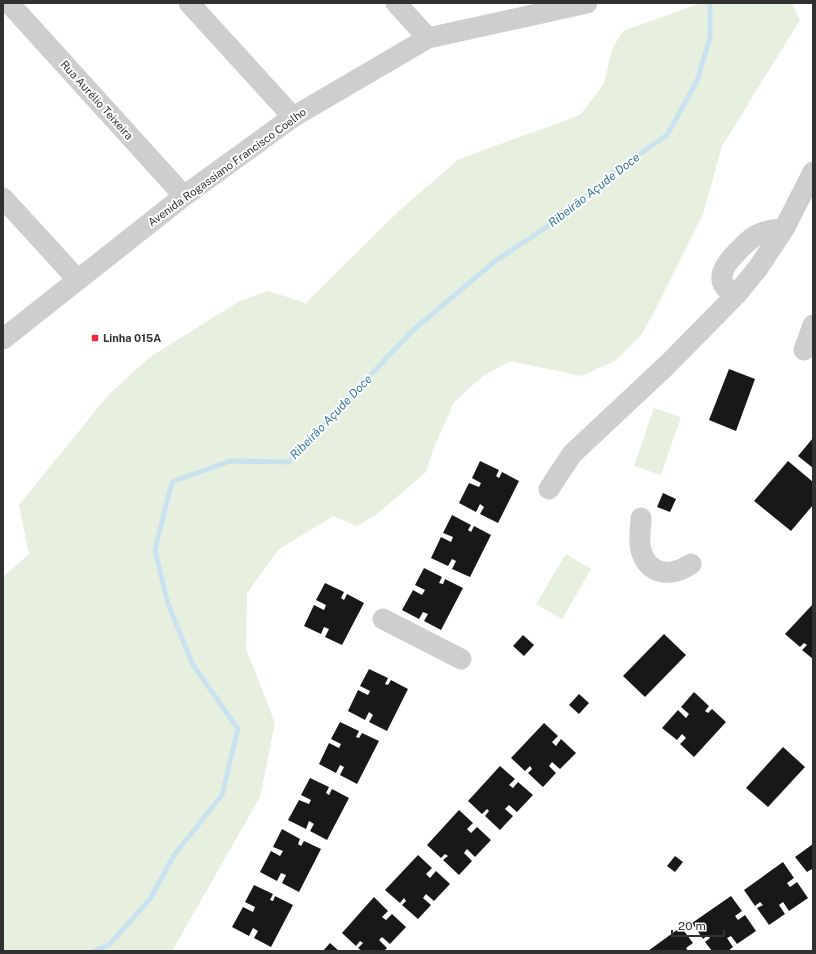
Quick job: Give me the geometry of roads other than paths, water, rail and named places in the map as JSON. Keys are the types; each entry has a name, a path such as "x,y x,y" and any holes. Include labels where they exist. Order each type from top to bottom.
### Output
{"street":[{"name":"Rua Aurélio Teixeira","path":"9,3 184,196"},
{"path":"189,3 293,117"},
{"path":"396,3 428,38"},
{"name":"Avenida Rogassiano Francisco Coelho","path":"3,340 184,196 293,117 428,38 565,5 587,3"},
{"path":"549,489 572,454 667,365 736,295 758,268 784,229 813,172"},
{"path":"3,198 78,280"},
{"path":"736,295 725,287 722,281 722,274 725,264 750,239 768,231 784,229"},
{"path":"804,350 813,325"},
{"path":"641,518 641,550 650,566 661,571 675,573 692,564"},
{"path":"383,619 461,659"}],"waterway":[{"name":"Ribeirão Açude Doce","path":"94,951 109,945 150,899 174,855 222,795 238,729 193,665 168,604 155,550 172,482 230,461 289,462 412,331 494,262 566,214 614,172 667,135 697,81 710,38 710,3"}],"place":[{"name":"Linha 015A","path":"95,338"}]}
